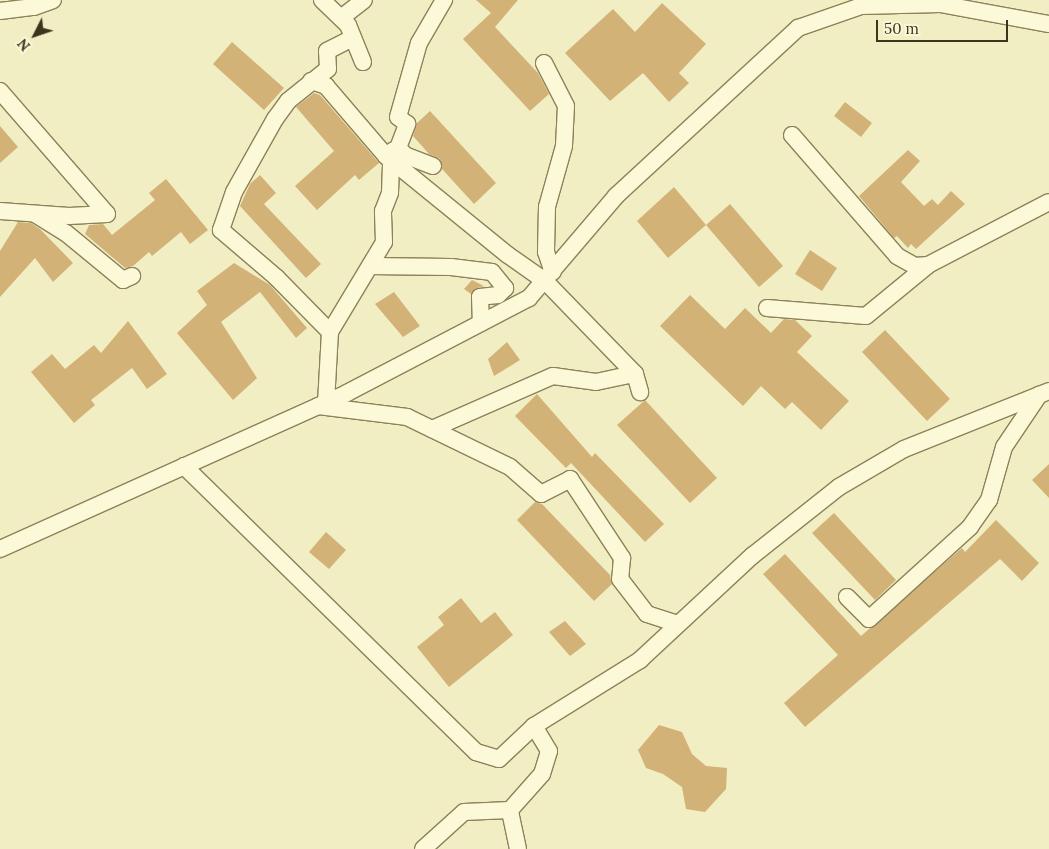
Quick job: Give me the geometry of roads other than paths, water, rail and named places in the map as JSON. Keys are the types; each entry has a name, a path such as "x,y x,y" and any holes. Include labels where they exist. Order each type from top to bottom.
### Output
{"street":[{"path":"0,11 34,8 53,0"},
{"path":"322,0 341,18 354,38 363,62"},
{"path":"341,18 364,0"},
{"path":"322,404 330,332 384,242 383,211 390,193 392,155 407,124 398,117 419,43 444,0"},
{"path":"0,549 322,404 529,298 549,277 616,196 798,28 861,6 940,4 1049,24"},
{"path":"330,332 278,278 221,230 234,192 288,101 301,94 312,81 328,69 327,51 354,38"},
{"path":"544,63 566,106 564,146 547,207 546,252 549,277"},
{"path":"312,81 326,86 392,155 508,255 549,277 635,374 640,392"},
{"path":"0,91 107,214 33,213 0,210"},
{"path":"792,135 897,256 915,266 928,265"},
{"path":"392,155 404,155 434,166"},
{"path":"767,308 866,316 928,265 1049,202"},
{"path":"33,213 66,233 122,280 132,276"},
{"path":"370,266 451,267 492,272 505,288 498,295 480,297 481,323"},
{"path":"432,429 553,376 596,382 635,374"},
{"path":"184,466 476,752 499,759 534,726 640,660 752,556 839,487 904,450 1044,393"},
{"path":"848,598 869,619 970,527 989,500 1004,447 1044,393"},
{"path":"322,404 407,417 510,466 541,494 570,479 622,558 620,579 648,614 678,624"},
{"path":"423,849 464,812 510,810 542,774 549,751 534,726"},
{"path":"510,810 518,849"}]}
